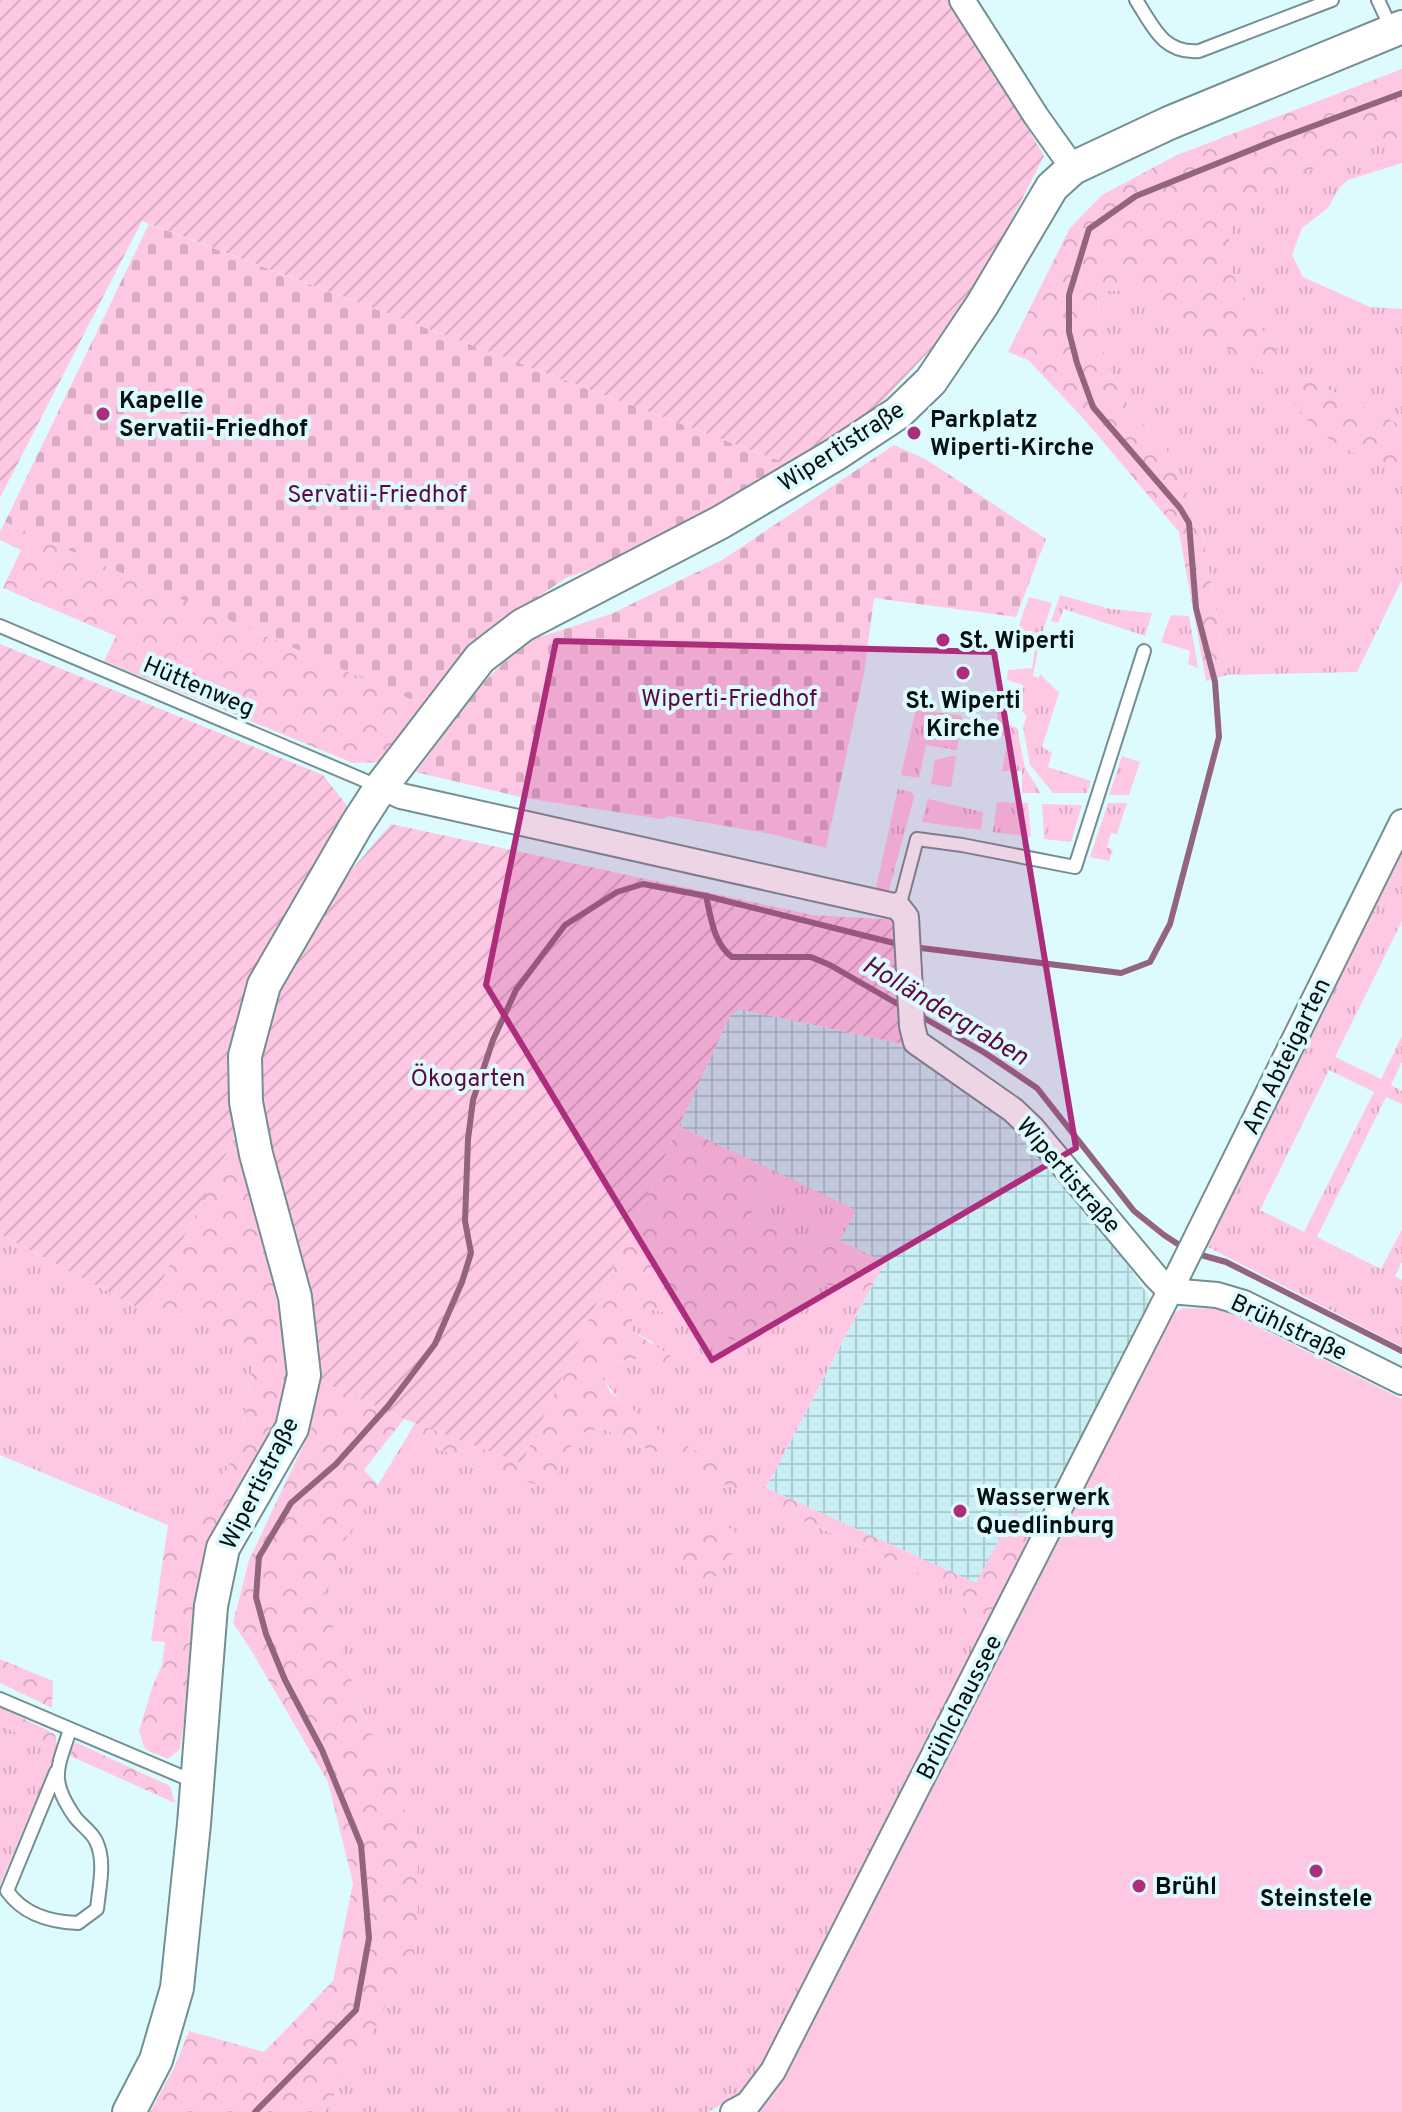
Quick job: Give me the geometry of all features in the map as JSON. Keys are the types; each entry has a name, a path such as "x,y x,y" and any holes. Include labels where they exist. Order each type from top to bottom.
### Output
{"street":[{"path":"962,0 1073,168"},
{"name":"Wipertistraße","path":"129,2112 156,2060 177,1988 198,1784 211,1606 223,1548 292,1428 304,1375 295,1297 256,1154 246,1102 245,1056 264,985 381,787 480,658 523,625 721,522 836,454 898,413 931,381 982,305 1052,187 1073,168 1169,123 1397,29"},
{"path":"381,787 401,796 890,904"},
{"name":"Am Abteigarten","path":"1170,1291 1402,822"},
{"name":"Wipertistraße","path":"890,904 904,914 912,1026 916,1042 1013,1110 1032,1128 1170,1291"},
{"name":"Brühlstraße","path":"1170,1291 1217,1295 1244,1303 1402,1382"},
{"name":"Brühlchaussee","path":"733,2112 748,2104 773,2071 1170,1291"}],"lane":[{"path":"1136,0 1162,39 1171,48 1184,53 1199,51 1332,0"},
{"path":"1378,0 1397,29"},
{"name":"Hüttenweg","path":"0,626 381,787"},
{"path":"890,904 902,896 917,839 1075,867 1144,651"},
{"path":"0,1699 198,1784"},
{"path":"56,1772 61,1791 76,1818 96,1841 101,1871 97,1909 78,1923 52,1922 16,1904 7,1891 70,1730"}],"highlighted area":[{"path":"556,641 994,652 1076,1148 712,1360 486,985"}],"shaded area":[{"path":"739,1009 908,1045 979,1098 1032,1146 1101,1225 1154,1304 1038,1526 1013,1513 977,1584 766,1488 884,1263 840,1241 855,1210 679,1126 730,1016"}],"green space":[{"path":"0,0 953,0 1044,156 992,257 949,330 875,409 788,464 142,221 0,498"},
{"path":"1402,69 1402,136 1350,152 1261,192 1233,219 1226,260 1257,323 1285,361 1268,376 1217,342 1178,332 1130,290 1099,291 1098,326 1108,368 1131,410 1166,449 1201,523 1227,675 1206,681 1179,532 1083,418 1028,360 1008,352 1070,228 1102,195 1177,155"},
{"path":"1402,136 1402,163 1348,180 1340,187 1328,208 1302,228 1292,255 1303,277 1370,307 1402,309 1402,426 1305,378 1333,440 1360,455 1402,470 1402,580 1357,672 1227,675 1201,523 1166,449 1131,410 1108,368 1098,326 1099,291 1130,290 1178,332 1217,342 1268,375 1285,361 1257,323 1226,260 1233,219 1260,192 1350,152"},
{"name":"Servatii-Friedhof","path":"149,224 788,464 645,550 566,578 511,615 424,705 5,522"},
{"path":"1305,378 1402,426 1402,470 1354,453 1311,424 1287,393"},
{"name":"Wiperti-Friedhof","path":"894,445 927,460 1046,539 1016,617 874,598 864,673 826,848 776,835 669,816 662,819 525,798 416,772 476,690 534,639 611,614 722,560"},
{"path":"5,522 424,705 383,762 353,763 104,661 116,636 3,588 21,550 0,540 0,531"},
{"path":"1060,595 1110,609 1152,613 1145,636 1064,609 1058,623 1051,621"},
{"path":"1029,597 1052,603 1033,676 1039,678 1040,674 1059,693 1042,747 1052,753 1048,767 1091,781 1087,793 1053,793 1030,765 1023,727 1027,716 1019,709 1023,685 1007,680 1008,670 1032,668 1037,635 1017,631"},
{"path":"1171,615 1189,616 1198,668 1188,664 1190,651 1161,642"},
{"path":"0,644 323,775 348,807 257,965 227,1065 234,1138 146,1312 0,1234"},
{"path":"916,709 962,716 957,750 926,745 919,778 901,775"},
{"path":"998,712 1008,714 1008,724 1017,728 1025,768 1041,793 1022,793 1022,771 1002,771 1008,737 996,734"},
{"path":"1122,756 1140,762 1129,795 1109,795"},
{"path":"956,757 951,787 931,784 935,760"},
{"path":"898,789 912,792 914,797 888,893 876,888"},
{"path":"928,799 983,812 981,830 922,822"},
{"path":"997,802 1028,803 1031,837 993,832"},
{"path":"1108,803 1127,803 1117,834 1111,833 1107,847 1113,850 1109,861 1090,857"},
{"path":"1042,804 1082,805 1071,842 1044,839"},
{"name":"Ökogarten","path":"391,824 812,915 896,920 908,1045 739,1009 730,1016 522,1463 404,1419 318,1380 312,1292 269,1159 255,1059 270,1001 314,914"},
{"path":"1402,840 1402,921 1335,1057 1381,1079 1402,1036 1402,1062 1391,1085 1402,1091 1402,1104 1386,1097 1317,1237 1381,1269 1402,1229 1402,1262 1395,1276 1402,1280 1402,1347 1204,1245","holes":["1329,1070 1374,1092 1304,1232 1260,1210"]},
{"path":"679,1126 772,1170 750,1216 813,1246 840,1241 885,1262 867,1295 817,1282 780,1325 745,1343 701,1331 675,1315 650,1309 632,1320 632,1331 670,1355 672,1364 662,1369 637,1359 613,1361 604,1377 610,1392 661,1432 766,1488 976,1583 1013,1513 1038,1526 989,1621 971,1620 960,1592 601,1428 577,1435 550,1488 514,1478 407,1437 415,1423 522,1462"},
{"path":"234,1138 275,1292 284,1334 287,1373 277,1426 199,1608 180,1749 168,1759 145,1749 139,1731 162,1665 165,1642 151,1641 168,1525 200,1518 240,1445 255,1350 201,1316 146,1312"},
{"path":"772,1170 856,1210 840,1241 813,1246 750,1216"},
{"path":"0,1234 146,1312 201,1316 255,1350 240,1445 200,1518 168,1525 0,1455"},
{"path":"817,1282 867,1295 766,1488 652,1426 615,1394 604,1377 613,1361 637,1359 662,1369 653,1342 632,1331 632,1320 650,1309 675,1315 701,1331 780,1325"},
{"name":"Brühl","path":"1183,1308 1217,1309 1230,1313 1402,1399 1402,2112 754,2112 1170,1315"},
{"path":"318,1380 404,1419 364,1470 379,1486 340,1548 323,1598 362,1710 418,1841 418,1942 369,2038 324,2112 150,2112 175,2066 189,2031 264,2052 333,1981 353,1883 328,1782 233,1623 249,1560 310,1431"},
{"path":"601,1428 960,1592 971,1620 989,1621 764,2071 748,2089 708,2112 324,2112 369,2038 418,1841 362,1710 323,1598 340,1548 407,1437 514,1478 577,1435"},
{"path":"710,1524 734,1529 738,1545 716,1576 706,1582 690,1579 684,1561 686,1547"},
{"path":"0,1659 53,1681 52,1708 0,1683"},
{"path":"0,1707 55,1734 57,1750 0,1725"},
{"path":"0,1725 57,1750 0,1885"},
{"path":"75,1742 170,1786 175,1803 68,1755"}],"waterway":[{"path":"913,947 1121,973 1150,962 1170,924 1219,737 1215,682 1196,608 1189,523 1180,508 1093,407 1069,332 1069,295 1089,229 1136,196 1402,93"},
{"path":"255,2112 356,2010 369,1938 361,1845 322,1750 285,1680 266,1634 256,1597 259,1557 291,1503 336,1464 388,1406 435,1344 471,1253 465,1221 468,1139 473,1100 493,1040 516,990 565,925 617,892 643,884 706,896 902,945"},
{"name":"Holländergraben","path":"706,896 717,937 732,957 811,957 903,1007"},
{"name":"Holländergraben","path":"917,1014 985,1053 1037,1088 1134,1211 1184,1248"},
{"name":"Holländergraben","path":"1194,1253 1226,1262 1402,1351"}],"place":[{"name":"Kapelle Servatii-Friedhof","path":"103,414"},
{"name":"Parkplatz Wiperti-Kirche","path":"914,433"},
{"name":"St. Wiperti","path":"943,640"},
{"name":"St. Wiperti Kirche","path":"963,673"},
{"name":"Wasserwerk Quedlinburg","path":"960,1511"},
{"name":"Steinstele","path":"1316,1871"},
{"name":"Brühl","path":"1139,1886"}]}
